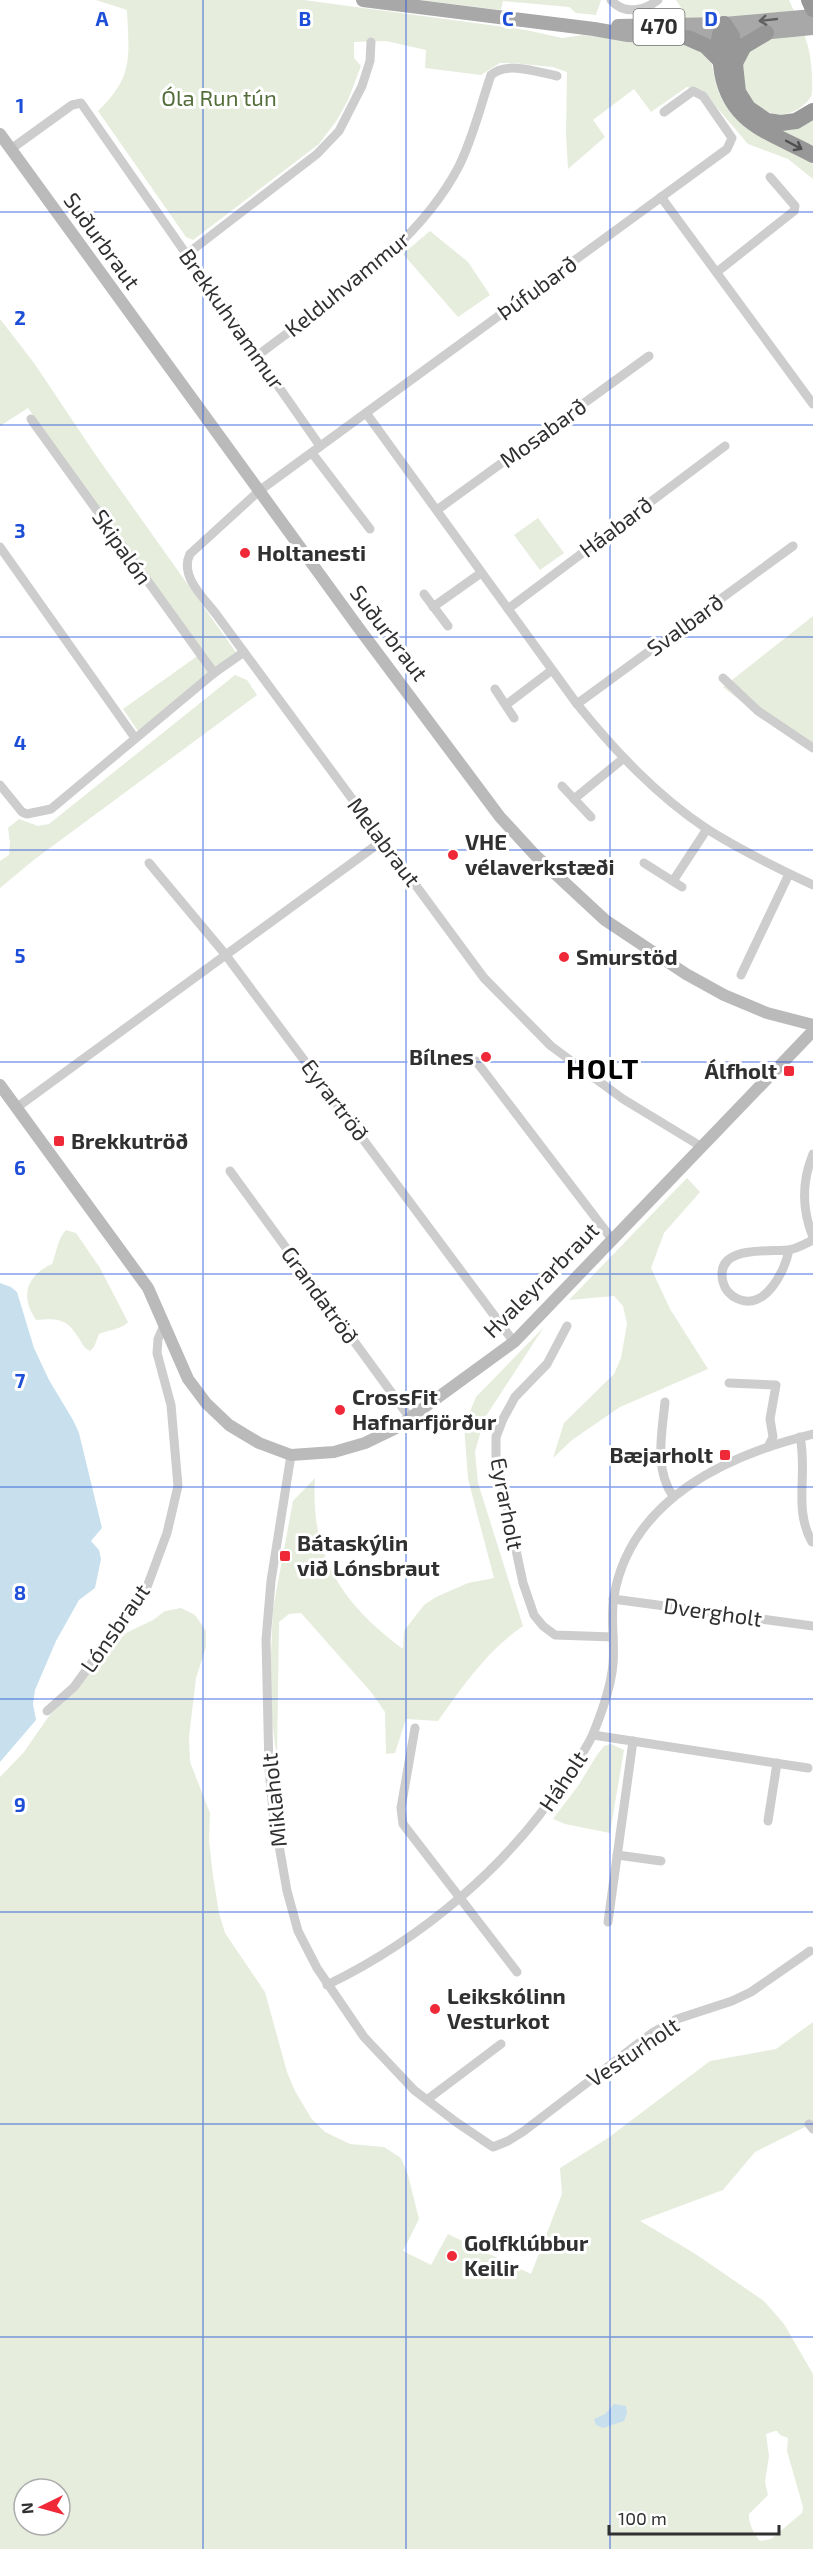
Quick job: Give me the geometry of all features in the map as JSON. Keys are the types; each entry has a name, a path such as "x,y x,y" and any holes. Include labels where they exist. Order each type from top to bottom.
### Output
{"highway":[{"path":"809,0 813,9"},
{"path":"724,33 727,63 726,92 738,112 761,129 813,155"},
{"path":"727,63 744,46 766,33"},
{"path":"688,38 706,46 727,63 741,98 759,117 772,122 788,123 804,118 813,111"}],"main road":[{"name":"470","path":"363,0 628,35 688,38 813,16"},
{"name":"470","path":"594,29 620,26 724,33 766,33 813,28"}],"street":[{"path":"611,0 619,7 633,11 650,6 658,0"},
{"path":"187,254 317,154 339,131 362,87 370,61 371,42"},
{"name":"Kelduhvammur","path":"257,356 401,244 435,206 460,164 491,75 498,69 507,68 557,76"},
{"name":"Þúfubarð","path":"259,491 727,149 732,138 703,96 693,91 664,112"},
{"name":"Brekkuhvammur","path":"11,149 72,105 81,103 320,446"},
{"name":"Suðurbraut","path":"0,134 259,491 500,817 579,898 650,951 724,995 767,1013 813,1025"},
{"path":"717,272 794,211 795,206 792,201 770,177"},
{"path":"661,197 813,404"},
{"name":"Mosabarð","path":"436,510 649,356"},
{"path":"366,413 577,704 624,758 664,796 707,829 813,885"},
{"name":"Skipalón","path":"32,419 214,673"},
{"name":"Háabarð","path":"508,609 725,446"},
{"path":"312,453 370,530"},
{"name":"Melabraut","path":"259,491 190,554 187,560 190,578 484,978 550,1046 623,1099 702,1148"},
{"name":"Svalbarð","path":"577,704 793,546"},
{"path":"0,547 135,738"},
{"path":"433,607 481,573"},
{"path":"424,594 448,626"},
{"path":"0,785 22,812 27,814 51,809 214,673 244,652"},
{"path":"506,705 552,670"},
{"path":"723,678 758,711 813,748"},
{"path":"495,689 514,718"},
{"path":"574,799 624,758"},
{"path":"562,786 591,818"},
{"path":"673,881 707,829"},
{"path":"16,1108 382,841"},
{"name":"Eyrartröð","path":"149,863 225,954 414,1204 514,1342"},
{"path":"644,863 682,887"},
{"path":"741,975 789,874"},
{"name":"Hvaleyrarbraut","path":"0,1085 148,1288 188,1379 216,1414 259,1443 291,1455 319,1454 349,1449 381,1436 410,1418 514,1342 813,1030"},
{"path":"476,1061 612,1238"},
{"path":"789,1251 788,1258 770,1289 759,1299 744,1301 730,1294 726,1288 723,1281 726,1265 739,1254 751,1251 789,1251 813,1239 804,1191 813,1154"},
{"name":"Grandatröð","path":"230,1171 410,1418"},
{"name":"Lónsbraut","path":"47,1711 74,1687 147,1587 167,1533 178,1486 171,1405 157,1353 165,1323"},
{"name":"Eyrarholt","path":"567,1326 547,1364 515,1396 502,1419 496,1437 496,1456 523,1583 534,1614 543,1626 555,1635 613,1637"},
{"path":"729,1383 776,1385 771,1419 773,1437 768,1447"},
{"path":"665,1402 661,1465 664,1479 673,1496"},
{"name":"Háholt","path":"327,1985 405,1939 461,1899 499,1862 541,1814 593,1735 609,1686 613,1664 613,1599 618,1578 631,1549 653,1516 673,1496 708,1474 768,1447 813,1434"},
{"path":"800,1437 804,1469 801,1513 812,1542"},
{"name":"Miklaholt","path":"291,1455 273,1563 267,1619 269,1769 273,1811 287,1891 298,1930 327,1985 364,2037 414,2090 493,2147"},
{"name":"Dvergholt","path":"613,1599 813,1626"},
{"path":"415,1728 401,1817 403,1824 517,1972"},
{"path":"593,1735 808,1768"},
{"path":"608,1922 633,1741"},
{"path":"768,1821 777,1763"},
{"path":"617,1855 661,1861"},
{"name":"Vesturholt","path":"493,2147 524,2131 652,2033 677,2019 732,2001 751,1992 810,1951"},
{"path":"428,2099 501,2043"}],"green space":[{"name":"Óla Run tún","path":"96,0 304,0 526,30 562,38 583,35 683,42 710,58 719,93 732,114 741,123 813,164 813,179 788,159 748,144 702,90 687,87 651,112 634,89 593,120 605,137 568,169 567,72 553,67 513,63 500,63 481,75 425,68 426,50 386,41 354,42 354,58 361,66 348,100 337,120 319,144 193,240 186,237 98,111 110,99 124,76 128,40 127,10"},
{"path":"421,0 601,0 596,15 576,13 569,7 503,1 501,10"},
{"path":"676,0 789,0 794,11 680,23 682,9"},
{"path":"804,34 811,63 811,97 792,112 772,113 762,109 747,95 743,86 741,72 747,53 771,37"},
{"path":"813,116 813,151 773,130"},
{"path":"430,231 468,262 490,295 458,317 403,254"},
{"path":"0,319 34,363 95,454 240,658 138,731 123,709 203,652 28,408 0,426"},
{"path":"538,518 564,553 540,570 514,535"},
{"path":"813,616 813,746 758,715 723,687"},
{"path":"235,675 247,680 257,695 35,859 0,888 0,861 9,855 8,828 19,819 38,826 49,824"},
{"path":"687,1178 700,1192 664,1233 651,1268 670,1309 708,1369 620,1407 572,1440 553,1458 564,1423 614,1374 621,1358 627,1324 623,1306 614,1296 569,1300"},
{"path":"66,1230 76,1233 100,1268 128,1322 119,1328 99,1334 90,1351 71,1328 62,1321 36,1320 28,1303 27,1295 31,1281 36,1274 52,1264 59,1242"},
{"path":"544,1327 484,1419 475,1452 478,1483 523,1626 487,1658 466,1682 438,1721 406,1719 395,1753 386,1754 385,1712 371,1692 301,1613 289,1614 279,1622 277,1760 269,1697 273,1609 293,1501 315,1478 318,1531 334,1576 363,1614 403,1649 404,1631 424,1605 468,1583 494,1578 468,1479 464,1425 476,1397"},
{"path":"181,1608 195,1615 206,1631 206,1647 196,1678 189,1737 190,1762 210,1813 209,1841 213,1876 225,1933 265,1992 287,2072 311,2118 325,2132 350,2144 384,2147 401,2158 408,2175 419,2219 403,2251 431,2265 448,2234 531,2274 562,2194 560,2168 608,2138 710,2061 776,2049 813,2022 813,2123 755,2152 723,2190 640,2221 694,2253 764,2301 784,2324 813,2374 813,2549 0,2549 0,1777 24,1752 49,1716 126,1633 153,1620 165,1611","holes":["777,2431 788,2438 787,2451 803,2507 802,2513 771,2539 760,2541 749,2521 749,2514 768,2495 765,2482 769,2456 766,2434"]},
{"path":"611,1744 624,1750 610,1833 565,1824 553,1819 578,1786 597,1755 604,1746"}],"water":[{"path":"0,1283 17,1292 34,1348 79,1433 102,1528 91,1541 99,1550 101,1559 95,1588 79,1600 56,1641 35,1690 33,1704 36,1720 0,1762"},
{"path":"614,2404 626,2406 627,2413 624,2421 603,2428 596,2425 594,2419 605,2414"}],"place":[{"name":"Holtanesti","path":"245,553"},
{"name":"VHE vélaverkstæði","path":"453,855"},
{"name":"Smurstöd","path":"564,957"},
{"name":"Bílnes","path":"486,1057"},
{"name":"Álfholt","path":"789,1071"},
{"name":"Brekkutröð","path":"59,1141"},
{"name":"CrossFit Hafnarfjörður","path":"340,1410"},
{"name":"Bæjarholt","path":"725,1455"},
{"name":"Bátaskýlin við Lónsbraut","path":"285,1556"},
{"name":"Leikskólinn Vesturkot","path":"435,2009"},
{"name":"Golfklúbbur Keilir","path":"452,2256"}],"district":[{"name":"HOLT","path":"603,1069"}]}
